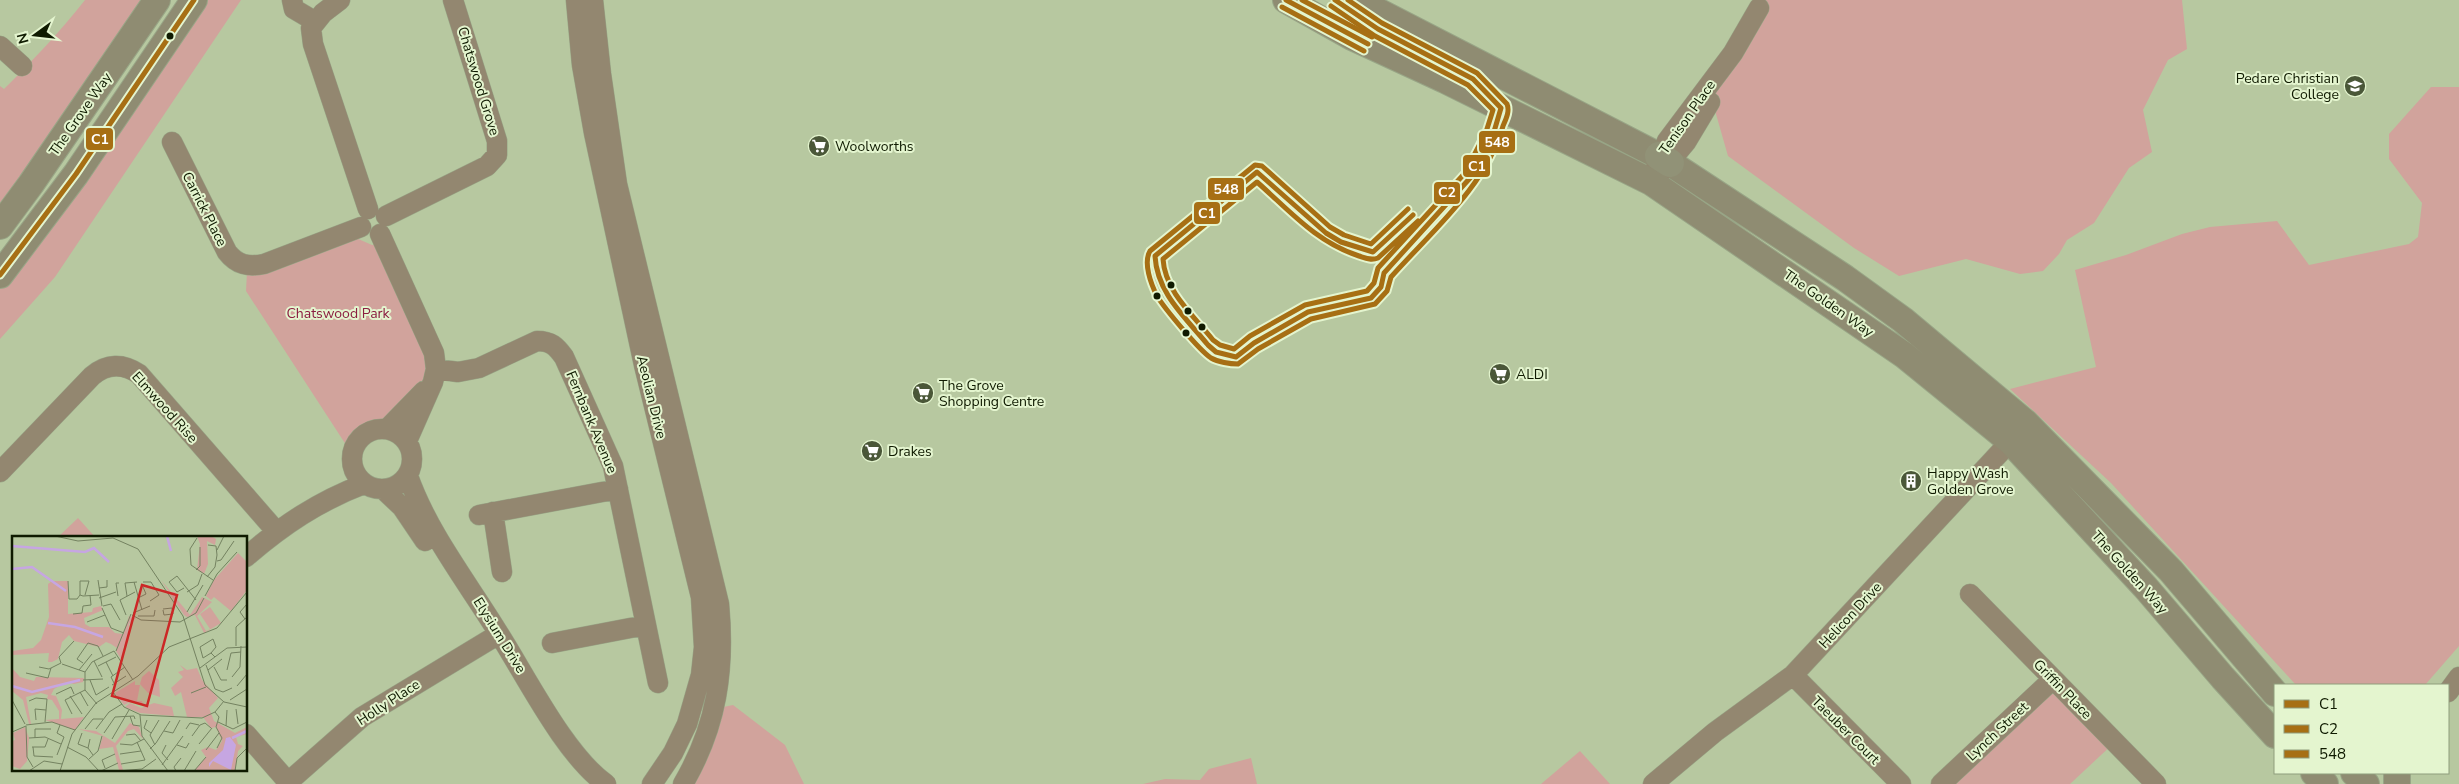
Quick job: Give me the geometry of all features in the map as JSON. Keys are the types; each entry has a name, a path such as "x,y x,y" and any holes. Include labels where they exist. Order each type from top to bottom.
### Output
{"main road":[{"name":"The Grove Way","path":"0,226 157,0"},
{"path":"0,275 76,174 194,0"},
{"name":"The Golden Way","path":"1286,0 1352,37 1651,182 2018,433 2146,588 2274,734"},
{"path":"1336,0 1378,29 1473,79 1501,108 1512,81"},
{"name":"The Golden Way","path":"1356,0 1665,160 1845,278 1903,320 2018,433 2170,571 2274,692"},
{"path":"2315,774 2325,784"}],"street":[{"path":"292,0 294,9 316,22"},
{"path":"340,0 311,28 313,44 374,221 434,353 435,375 407,441"},
{"name":"Chatswood Grove","path":"374,221 487,166 497,155 497,141 453,0"},
{"name":"Aeolian Drive","path":"576,0 582,65 594,133 644,365 701,597 704,647 699,683 688,724 673,753 652,784"},
{"name":"Aeolian Drive","path":"593,0 601,74 617,184 719,604 723,642 721,670 710,725 698,758 683,784"},
{"name":"Tenison Place","path":"1651,182 1665,160 1667,141 1732,53 1759,8"},
{"path":"0,46 22,66"},
{"name":"Carrick Place","path":"172,142 226,252 232,259 242,264 252,266 264,264 374,221"},
{"name":"Fernbank Avenue","path":"435,375 479,368 537,341 548,341 555,345 564,357 613,466 658,683"},
{"name":"Elmwood Rise","path":"0,472 92,376 106,366 124,366 139,374 276,531"},
{"path":"387,429 435,375"},
{"path":"387,429 397,432 407,441 413,456 408,476 401,484 384,490 374,489 364,484 357,477 353,467 354,448 359,440 374,430 387,429"},
{"name":"Helicon Drive","path":"1653,784 1715,732 1793,675 2018,433"},
{"path":"248,555 276,531 310,508 353,467"},
{"name":"Elysium Drive","path":"408,476 427,519 494,637 552,745 586,784"},
{"path":"310,508 364,484"},
{"path":"502,572 486,514 618,489"},
{"name":"Elysium Drive","path":"384,490 396,499 409,515 562,735 592,774 606,784"},
{"name":"Griffin Place","path":"1970,594 2156,784"},
{"path":"552,643 646,626"},
{"name":"Holly Place","path":"287,783 362,717 494,637"},
{"name":"Taeuber Court","path":"1793,675 1901,784"},
{"path":"2449,684 2459,676"},
{"path":"2449,691 2459,676"},
{"name":"Lynch Street","path":"1941,784 2053,679"},
{"path":"248,736 287,783"}],"green space":[{"path":"85,0 159,0 0,223 0,86 4,89 36,57"},
{"path":"195,0 241,0 55,277 0,339 0,274"},
{"path":"1764,0 2182,0 2187,49 2168,60 2143,110 2152,152 2129,168 2094,223 2067,240 2059,254 2043,271 2020,274 1966,259 1899,276 1854,248 1728,156 1712,100"},
{"path":"2431,87 2459,87 2459,646 2426,684 2295,684 2111,483 2010,389 2096,367 2075,270 2126,255 2182,234 2210,227 2277,221 2309,265 2409,244 2418,237 2422,203 2389,159 2389,134"},
{"name":"Chatswood Park","path":"356,238 372,245 379,244 423,346 426,364 425,380 385,422 362,430 354,439 350,451 246,291 247,272"},
{"path":"78,518 94,536 59,536"},
{"path":"2053,679 2115,742 2070,784 1941,784"},
{"path":"733,705 785,745 804,784 684,784 714,709"},
{"path":"1580,751 1610,784 1541,784"},
{"path":"1251,758 1257,784 1143,784 1165,779 1200,780 1209,769"}],"transit line":[{"name":"C1","path":"0,275 76,174 194,0"},
{"name":"C1","path":"1286,0 1368,44"},
{"name":"548","path":"1302,0 1372,37"},
{"name":"C1","path":"1335,0 1378,29 1473,79 1501,108 1493,135 1471,177 1384,273 1381,287 1371,298 1308,312 1254,343 1236,357 1216,352 1208,345 1174,304 1161,282 1155,256 1257,172 1326,233 1341,242 1373,252 1413,215"},
{"name":"548","path":"1348,0 1382,23 1477,73 1507,104 1507,115 1495,148 1471,188 1440,225 1391,277 1387,291 1375,304 1311,319 1258,349 1238,364 1217,361 1206,354 1161,302 1150,280 1147,261 1150,251 1255,165 1262,166 1330,227 1344,235 1371,244 1408,209"},
{"name":"C2","path":"1331,6 1375,36 1468,85 1493,110 1486,132 1465,173 1378,268 1374,283 1367,291 1305,305 1250,336 1234,349 1220,345 1213,340 1182,303 1169,282 1163,259 1257,182 1304,225 1330,243 1368,259 1378,258 1418,221"},
{"name":"C2","path":"1282,7 1364,51"}],"place":[{"name":"Pedare Christian College","path":"2355,86"},
{"name":"Woolworths","path":"819,146"},
{"name":"ALDI","path":"1500,374"},
{"name":"The Grove Shopping Centre","path":"923,393"},
{"name":"Drakes","path":"872,451"},
{"name":"Happy Wash Golden Grove","path":"1911,481"}]}
